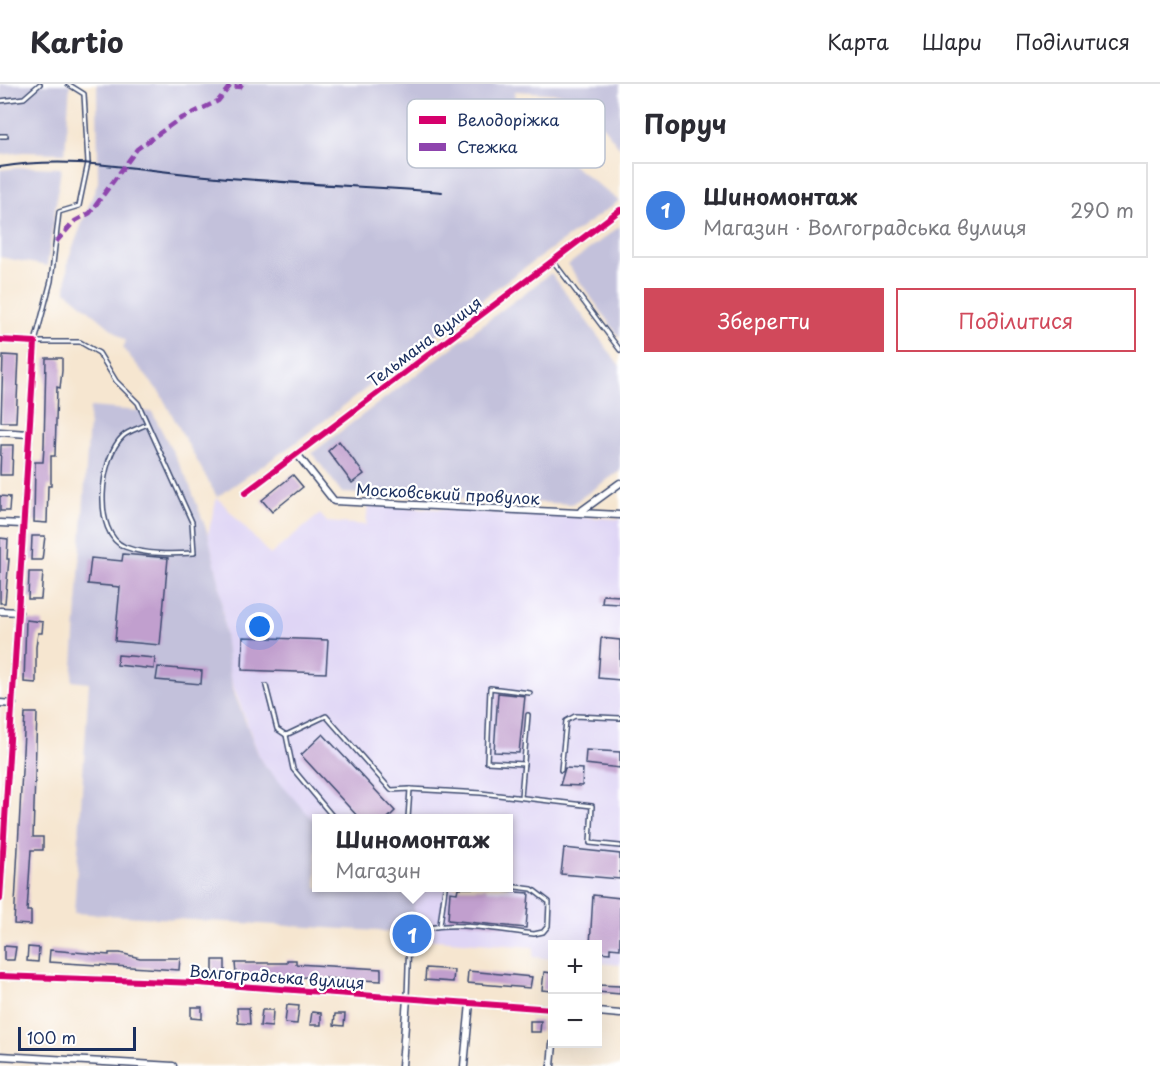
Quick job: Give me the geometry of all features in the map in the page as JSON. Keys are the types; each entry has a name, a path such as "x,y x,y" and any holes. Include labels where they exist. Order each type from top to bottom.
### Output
{"street":[{"name":"Тельмана вулиця","path":"245,493 620,210"},
{"path":"0,340 35,342 13,704 4,791 0,898"},
{"path":"0,432 28,434"},
{"name":"Московський провулок","path":"297,454 334,501 620,515"},
{"path":"580,513 620,483"},
{"path":"0,523 23,524"},
{"path":"0,611 19,612"},
{"path":"0,703 13,704"},
{"name":"Волгоградська вулиця","path":"0,976 198,983 548,1009"},
{"path":"402,1066 407,998"},
{"path":"464,1066 470,1003"},
{"path":"602,1012 620,1014"},
{"path":"551,1066 553,1048"},
{"path":"0,1056 173,1066"}],"lane":[{"path":"0,101 24,98 40,84"},
{"path":"68,84 84,94 88,163 79,206 59,212 51,281 35,342 80,342 99,353 116,381 138,403 192,522 194,553 169,554 125,547 109,535 102,511 107,465 122,436 147,424"},
{"path":"0,136 6,136"},
{"path":"553,261 620,350"},
{"path":"266,686 277,729 286,735 293,769 330,814"},
{"path":"524,764 487,762 490,688 530,693"},
{"path":"521,797 528,715"},
{"path":"286,735 326,716 391,790 410,789 521,797 592,806 590,843 620,846"},
{"path":"561,770 566,721 575,716 620,718"},
{"path":"408,814 410,789"},
{"path":"407,998 409,938 416,931 440,926 534,934 543,932 548,926 549,902 532,889 513,887"},
{"path":"440,926 444,892"}],"shaded area":[{"path":"0,84 70,84 65,153 23,152 0,155"},
{"path":"97,84 620,84 620,148 605,129 605,99 581,99 578,95 515,91 514,99 407,99 407,168 576,168 619,201 506,281 294,444 217,497 160,393 123,348 126,341 66,291 68,260 98,182"},
{"path":"25,167 61,168 47,266 0,257 0,170"},
{"path":"620,226 620,338 568,265"},
{"path":"551,273 620,366 620,471 572,504 342,493 312,453"},
{"path":"90,407 152,412 188,481 208,534 219,581 230,678 235,695 261,761 312,819 312,892 415,892 412,933 74,913 89,683 72,681"},
{"path":"217,497 270,555 320,514 327,522 366,525 368,505 620,519 620,965 602,963 602,940 548,940 548,959 533,957 534,947 420,939 412,933 415,892 513,892 513,814 312,814 312,820 261,761 230,678 219,581 208,534"}],"building":[{"path":"3,355 19,356 16,422 1,422"},
{"path":"46,358 62,358 60,388 57,387 55,456 51,456 51,486 48,486 47,523 34,522 35,462 43,462"},
{"path":"339,441 364,474 352,483 328,451"},
{"path":"1,445 13,445 12,475 0,475"},
{"path":"293,475 303,487 272,512 262,500"},
{"path":"0,496 10,497 9,511 0,511"},
{"path":"32,536 45,536 42,560 31,560"},
{"path":"0,538 8,539 7,559 9,559 5,603 0,603"},
{"path":"123,554 168,558 160,645 115,641 120,587 88,584 91,558 122,561"},
{"path":"29,572 43,572 41,599 28,599"},
{"path":"603,595 620,596 620,604 602,603"},
{"path":"26,620 43,622 42,633 38,633 36,647 36,683 24,682"},
{"path":"243,637 328,640 326,673 242,670"},
{"path":"601,638 620,640 620,680 598,678"},
{"path":"118,655 155,658 154,669 117,665"},
{"path":"158,667 202,671 201,684 156,680"},
{"path":"498,693 525,696 519,753 494,752"},
{"path":"25,713 37,713 33,837 43,837 43,850 31,850 27,911 31,911 31,925 14,924"},
{"path":"323,734 395,811 392,814 355,814 301,755"},
{"path":"586,750 620,752 620,768 585,764"},
{"path":"565,768 583,769 582,786 560,785"},
{"path":"564,848 620,854 620,879 561,874"},
{"path":"450,892 529,893 526,928 448,920"},
{"path":"593,895 620,898 620,949 610,948 610,953 602,952 602,940 590,940"},
{"path":"4,946 16,947 14,960 4,960"},
{"path":"28,947 39,948 38,962 27,961"},
{"path":"50,950 109,955 109,953 120,953 140,958 180,958 179,970 49,962"},
{"path":"213,960 225,960 225,973 213,973"},
{"path":"287,960 296,960 296,964 381,969 381,981 236,974 235,963 287,963"},
{"path":"426,968 454,970 453,982 425,980"},
{"path":"468,971 532,977 530,988 467,983"},
{"path":"544,972 548,972 548,991 542,990"},
{"path":"602,985 620,986 620,994 602,992"},
{"path":"287,1005 299,1006 297,1024 285,1023"},
{"path":"191,1007 202,1007 202,1019 191,1018"},
{"path":"237,1008 249,1008 250,1024 238,1023"},
{"path":"262,1010 273,1010 272,1027 260,1026"},
{"path":"312,1012 321,1013 321,1025 310,1025"},
{"path":"335,1014 345,1014 344,1026 334,1025"},
{"path":"530,1021 541,1021 540,1032 530,1032"}],"railway":[{"path":"0,167 74,163 226,178 442,192"}],"marked path":[{"path":"56,242 75,221 90,213 137,149 178,120 218,101 230,86 240,87 242,84"}],"cycle path":[{"path":"245,493 620,210"},
{"path":"0,340 35,342 0,899"},
{"path":"0,976 198,983 548,1009"}],"place":[{"name":"Шиномонтаж","path":"412,934"}]}
